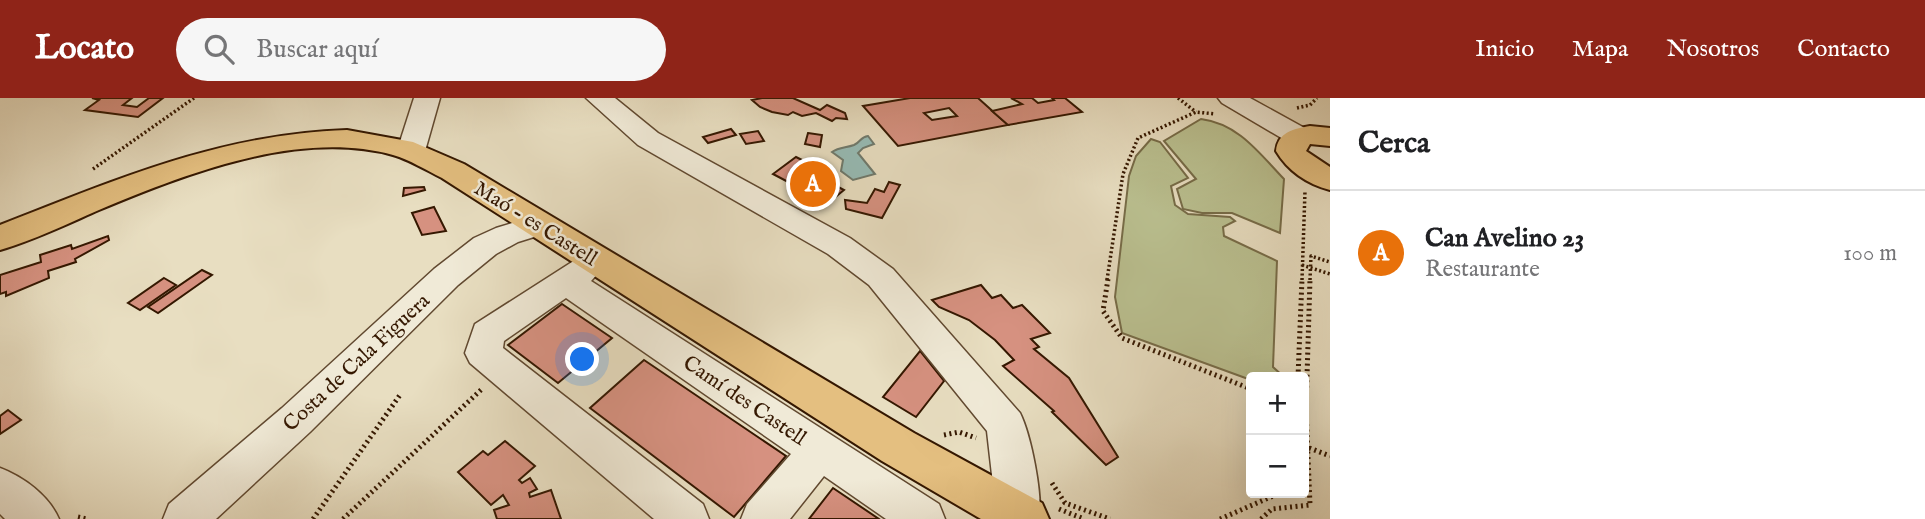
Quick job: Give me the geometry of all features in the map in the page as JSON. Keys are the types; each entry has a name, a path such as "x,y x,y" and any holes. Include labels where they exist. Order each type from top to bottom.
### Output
{"main road":[{"path":"1317,182 1291,151 1292,143 1321,133"},
{"name":"Maó - es Castell","path":"0,238 181,169 267,145 340,139 375,142 411,151 453,171 539,225 582,271 898,447 1012,518"}],"street":[{"path":"411,151 418,136 417,129 427,98"},
{"path":"599,98 648,139 839,246 881,277 1006,425 1013,459 1012,518"},
{"path":"1231,98 1264,116 1321,133"},
{"name":"Costa de Cala Figuera","path":"185,519 296,420 446,277 485,246 507,235 539,225"},
{"path":"582,271 488,334 482,353 687,519"},
{"name":"Camí des Castell","path":"582,271 820,450 923,519"},
{"path":"763,519 820,450"},
{"path":"0,487 58,518"}],"path":[{"path":"93,169 194,98"},
{"path":"1178,98 1196,113"},
{"path":"1246,387 1122,338 1102,311 1123,174 1138,138 1196,113 1248,118 1310,105 1317,98"},
{"path":"1298,372 1302,265 1317,182"},
{"path":"1307,372 1311,257 1330,262"},
{"path":"1302,265 1330,274"},
{"path":"343,519 503,369"},
{"path":"313,519 400,395"},
{"path":"1309,448 1330,456"},
{"path":"1261,519 1272,509 1310,505 1309,490"},
{"path":"1220,519 1267,498"},
{"path":"58,518 87,519"}],"green space":[{"path":"1201,119 1237,133 1284,179 1280,233 1232,213 1202,213 1183,209 1177,189 1196,179 1164,141"},
{"path":"1151,139 1160,142 1188,178 1171,186 1175,205 1188,214 1230,217 1235,221 1223,227 1224,236 1277,261 1273,367 1278,372 1246,372 1246,378 1122,333 1115,297 1129,176 1136,156"}],"water":[{"path":"868,136 874,144 858,153 875,174 853,180 841,171 843,160 832,152 854,145"}],"building":[{"path":"92,98 132,98 123,105 137,107 149,98 163,98 138,117 85,110 99,100"},
{"path":"793,98 820,110 827,105 845,113 847,119 836,118 832,121 816,113 802,116 793,112 788,115 772,112 752,100"},
{"path":"910,98 978,98 1008,125 898,146 863,106","holes":["949,108 957,116 932,120 924,113"]},
{"path":"1011,98 1032,98 1038,103 1054,100 1052,98 1065,98 1082,112 1008,125 992,111 1022,104"},
{"path":"731,129 736,135 708,143 703,137"},
{"path":"758,131 764,141 746,144 740,134"},
{"path":"808,133 822,135 820,147 805,144"},
{"path":"796,157 828,173 821,178 844,190 828,203 773,174"},
{"path":"889,182 900,185 882,218 846,209 845,200 867,203 875,189 884,192"},
{"path":"424,187 425,190 403,196 404,188"},
{"path":"434,207 446,231 422,235 412,213"},
{"path":"108,236 109,240 75,259 76,262 48,271 49,278 6,296 6,292 0,294 0,275 41,262 40,255 71,245 72,249"},
{"path":"202,270 212,275 158,313 148,307"},
{"path":"164,278 176,285 140,310 128,303"},
{"path":"981,285 992,298 1001,295 1013,308 1022,305 1050,333 1031,339 1039,347 1034,349 1069,378 1118,457 1106,465 1052,412 1054,411 1003,366 1014,360 995,340 969,320 939,307 932,300"},
{"path":"562,304 612,338 558,383 508,345"},
{"path":"920,351 944,381 916,417 883,397"},
{"path":"644,360 786,456 734,517 590,408"},
{"path":"8,410 21,420 0,434 0,416"},
{"path":"505,441 535,466 519,480 522,483 530,478 537,489 529,493 530,497 551,490 561,519 497,519 494,510 509,505 503,495 491,505 458,472 483,451 488,455"},
{"path":"833,488 879,519 809,519"}],"place":[{"name":"Can Avelino 23","path":"813,184"}]}
